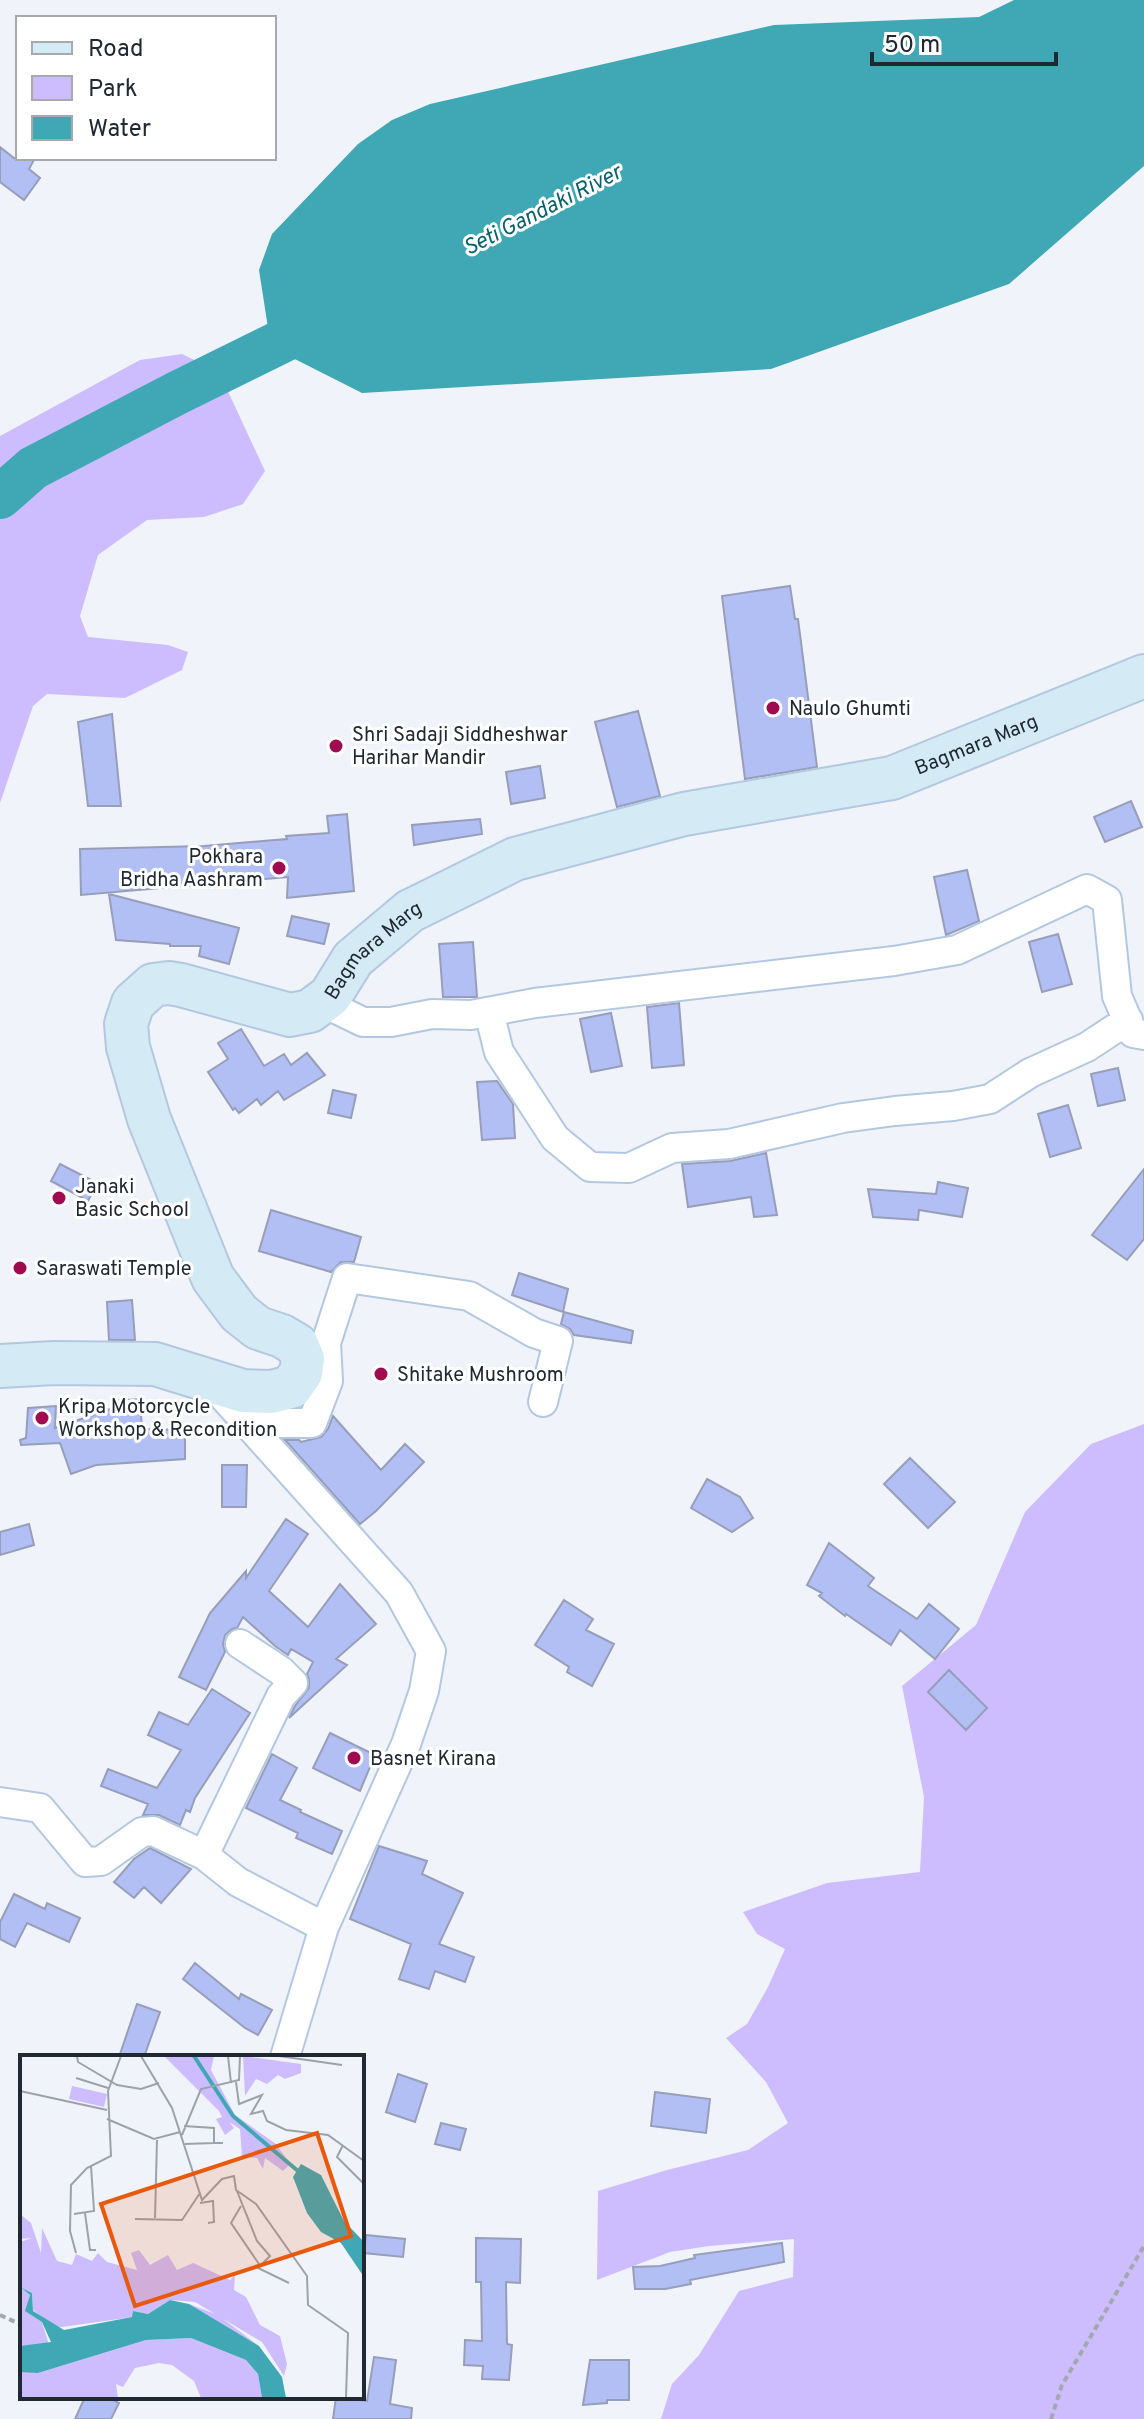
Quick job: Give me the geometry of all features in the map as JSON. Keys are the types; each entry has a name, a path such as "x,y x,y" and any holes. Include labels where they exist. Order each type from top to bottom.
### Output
{"main road":[{"name":"Bagmara Marg","path":"0,1366 155,1364 243,1391 271,1392 291,1387 301,1373 303,1359 297,1345 258,1328 239,1313 213,1278 149,1119 128,1047 126,1024 133,1003 153,985 181,985 290,1015 310,1011 330,996 353,959 410,911 515,859 684,814 892,778 1144,676"}],"street":[{"path":"322,1002 363,1022 391,1022 432,1014 471,1015 535,1003 894,961 957,950 1087,889 1107,900 1117,996 1136,1027 1030,1073 990,1099 843,1118 729,1144 672,1148 629,1168 590,1167 555,1138 499,1052 489,1012"},
{"path":"210,1382 277,1423 312,1423 328,1381 326,1343 347,1278 469,1296 534,1333 558,1341 543,1402"},
{"path":"210,1382 399,1593 431,1651 424,1691 406,1744 324,1927 286,2055"},
{"path":"204,1855 281,1696 293,1683 281,1671 240,1644"},
{"path":"0,1802 40,1808 85,1862 101,1861 142,1832 153,1831 204,1855 238,1882 324,1927"}],"path":[{"path":"1051,2419 1062,2385 1144,2246"},
{"path":"0,2315 20,2324"}],"green space":[{"path":"182,354 219,372 265,471 243,504 204,517 147,520 98,555 80,616 88,637 168,645 188,652 182,670 125,698 47,694 33,706 0,803 0,436 140,360"},
{"path":"1144,1424 1144,2419 661,2419 672,2384 699,2355 739,2291 793,2277 794,2239 670,2252 597,2280 598,2191 748,2150 788,2123 766,2082 726,2038 747,2024 785,1949 757,1934 743,1912 827,1883 920,1872 924,1797 902,1686 976,1625 1025,1512 1091,1444"}],"water":[{"path":"1014,0 1144,0 1144,166 1009,284 771,369 362,393 271,347 259,270 272,234 358,144 392,120 430,104 774,25 979,17"}],"building":[{"path":"0,147 16,160 34,160 29,169 40,178 24,200 0,182"},
{"name":"Naulo Ghumti","path":"790,586 795,619 798,619 817,767 745,779 722,596"},
{"path":"638,711 660,796 617,807 595,722"},
{"path":"112,714 121,806 88,806 78,722"},
{"path":"540,766 545,798 511,804 506,772"},
{"path":"1131,801 1142,827 1105,842 1094,817"},
{"path":"347,814 354,891 287,898 288,877 81,895 80,849 204,846 287,839 286,836 329,833 327,816"},
{"path":"480,819 482,834 414,845 412,825"},
{"path":"967,870 979,921 946,935 934,877"},
{"path":"109,894 239,928 229,964 199,956 201,946 116,940"},
{"path":"292,916 329,924 324,944 287,936"},
{"path":"1058,934 1072,984 1042,992 1029,942"},
{"path":"473,942 477,997 443,997 439,944"},
{"path":"679,1003 684,1065 652,1068 647,1007"},
{"path":"611,1013 622,1066 591,1072 580,1019"},
{"path":"241,1029 264,1066 284,1054 291,1065 307,1053 325,1075 284,1100 278,1091 261,1105 257,1099 239,1113 235,1108 233,1110 208,1072 228,1059 218,1043"},
{"path":"1118,1068 1125,1100 1098,1106 1091,1074"},
{"path":"497,1081 513,1104 515,1138 482,1140 477,1082"},
{"path":"333,1090 356,1095 351,1118 328,1113"},
{"path":"1068,1105 1081,1148 1050,1157 1038,1114"},
{"path":"766,1153 777,1215 754,1217 751,1197 688,1207 682,1164 730,1161"},
{"path":"60,1164 97,1183 88,1201 51,1181"},
{"path":"1144,1169 1144,1239 1127,1260 1092,1235"},
{"path":"938,1182 968,1188 962,1217 919,1210 918,1220 873,1217 868,1189 936,1194"},
{"path":"271,1210 361,1237 354,1262 341,1262 331,1272 259,1251"},
{"path":"519,1273 568,1289 563,1312 512,1295"},
{"path":"132,1300 135,1340 109,1340 107,1302"},
{"path":"564,1312 633,1331 631,1343 574,1335 561,1324"},
{"path":"140,1399 142,1429 185,1430 185,1459 96,1465 71,1474 60,1443 21,1445 20,1440 26,1438 28,1408 56,1406 55,1428 113,1408 112,1401"},
{"path":"333,1416 381,1470 405,1444 424,1462 360,1524 285,1440 301,1442 321,1437"},
{"path":"910,1458 955,1502 928,1528 884,1484"},
{"path":"222,1465 247,1465 246,1507 222,1507"},
{"path":"707,1479 740,1497 753,1518 732,1532 691,1508"},
{"path":"286,1519 308,1534 269,1591 308,1627 340,1584 376,1624 336,1659 347,1665 289,1718 309,1688 307,1674 313,1662 291,1649 288,1655 243,1617 237,1628 225,1635 225,1652 206,1690 179,1677 210,1613 246,1571 246,1578"},
{"path":"29,1524 34,1545 0,1555 0,1532"},
{"path":"829,1543 874,1578 868,1586 917,1619 929,1604 959,1629 935,1659 900,1630 891,1645 845,1616 819,1596 822,1593 807,1585"},
{"path":"564,1600 593,1619 586,1630 614,1644 592,1686 567,1672 569,1667 535,1645"},
{"path":"949,1670 987,1708 966,1730 928,1692"},
{"path":"212,1689 250,1713 195,1798 190,1812 186,1810 180,1825 159,1815 143,1815 148,1804 101,1786 108,1769 157,1788 181,1750 148,1735 159,1712 188,1725"},
{"path":"330,1733 375,1755 360,1791 313,1768"},
{"path":"272,1754 297,1768 280,1800 342,1831 332,1854 296,1838 298,1833 246,1808"},
{"path":"379,1846 427,1861 422,1874 463,1893 439,1944 474,1957 465,1982 435,1971 429,1989 399,1979 411,1944 350,1919"},
{"path":"150,1848 191,1869 161,1903 144,1887 134,1898 114,1882 134,1859"},
{"path":"14,1894 45,1909 47,1903 80,1918 69,1942 27,1923 15,1947 0,1939 0,1922"},
{"path":"195,1963 239,1999 241,1994 272,2010 258,2035 183,1979"},
{"path":"137,2004 160,2012 145,2055 120,2055"},
{"path":"398,2074 427,2084 415,2122 386,2112"},
{"path":"655,2092 710,2099 706,2133 651,2126"},
{"path":"441,2123 466,2129 460,2150 435,2144"},
{"path":"366,2235 405,2239 403,2257 364,2253"},
{"path":"476,2238 521,2239 520,2283 506,2282 507,2344 512,2345 509,2380 482,2379 483,2366 464,2365 465,2340 482,2341 481,2282 476,2282"},
{"path":"782,2243 784,2262 690,2280 691,2284 665,2289 635,2289 633,2267 660,2266 695,2258 694,2255"},
{"path":"374,2357 396,2360 390,2404 412,2408 411,2419 333,2419 336,2399 367,2401"},
{"path":"590,2360 629,2360 629,2400 583,2405"},
{"path":"84,2399 111,2399 119,2403 111,2419 75,2419"}],"waterway":[{"name":"Seti Gandaki River","path":"0,497 33,468 323,321"}],"place":[{"name":"Naulo Ghumti","path":"773,708"},
{"name":"Shri Sadaji Siddheshwar Harihar Mandir","path":"336,746"},
{"name":"Pokhara Bridha Aashram","path":"279,868"},
{"name":"Janaki Basic School","path":"59,1198"},
{"name":"Saraswati Temple","path":"20,1268"},
{"name":"Shitake Mushroom","path":"381,1374"},
{"name":"Kripa Motorcycle Workshop & Recondition","path":"42,1418"},
{"name":"Basnet Kirana","path":"354,1758"}]}
